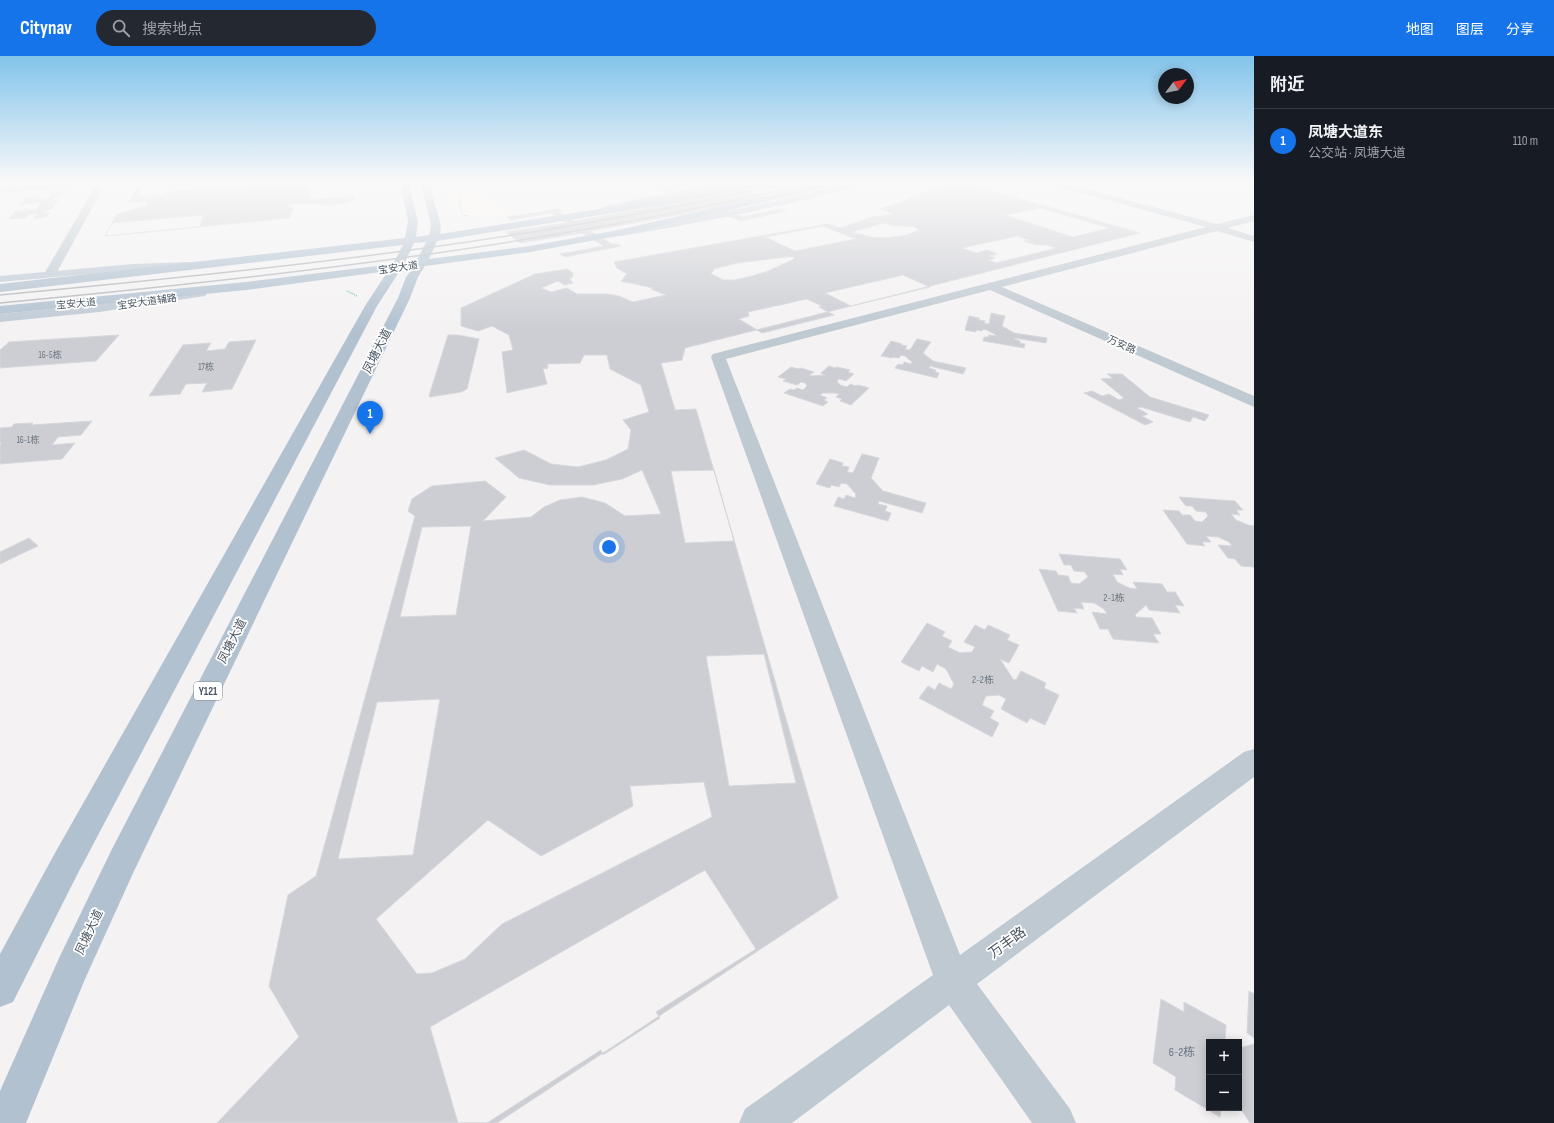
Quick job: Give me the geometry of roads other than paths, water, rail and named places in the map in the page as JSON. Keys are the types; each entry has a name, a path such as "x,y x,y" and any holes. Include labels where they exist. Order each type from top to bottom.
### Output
{"main road":[{"name":"凤塘大道","path":"6,1123 72,968 123,860 415,282 434,238 435,232"},
{"name":"宝安大道","path":"0,288 304,254 406,233 434,238 474,232"},
{"name":"宝安大道","path":"0,310 246,286 395,267 415,282 504,253 617,232"},
{"path":"590,238 629,232"},
{"path":"304,254 360,242 388,233"},
{"name":"凤塘大道","path":"0,989 369,298 395,267 406,233"},
{"path":"446,271 477,259 504,253"},
{"path":"0,279 133,267 221,264"},
{"path":"278,282 329,282 350,285"},
{"name":"宝安大道辅路","path":"0,318 99,308 246,286"}],"street":[{"path":"50,274 74,232"},
{"path":"62,273 84,232"},
{"path":"1056,1123 953,981 718,358 1199,232"},
{"path":"1228,232 1254,239"},
{"name":"万安路","path":"990,286 1254,402"},
{"name":"万丰路","path":"759,1123 1254,761"}],"railway":[{"path":"0,295 293,265 390,253 532,232"},
{"path":"0,303 308,270 410,257 570,232"}],"place":[{"name":"凤塘大道东","path":"370,434"}]}
